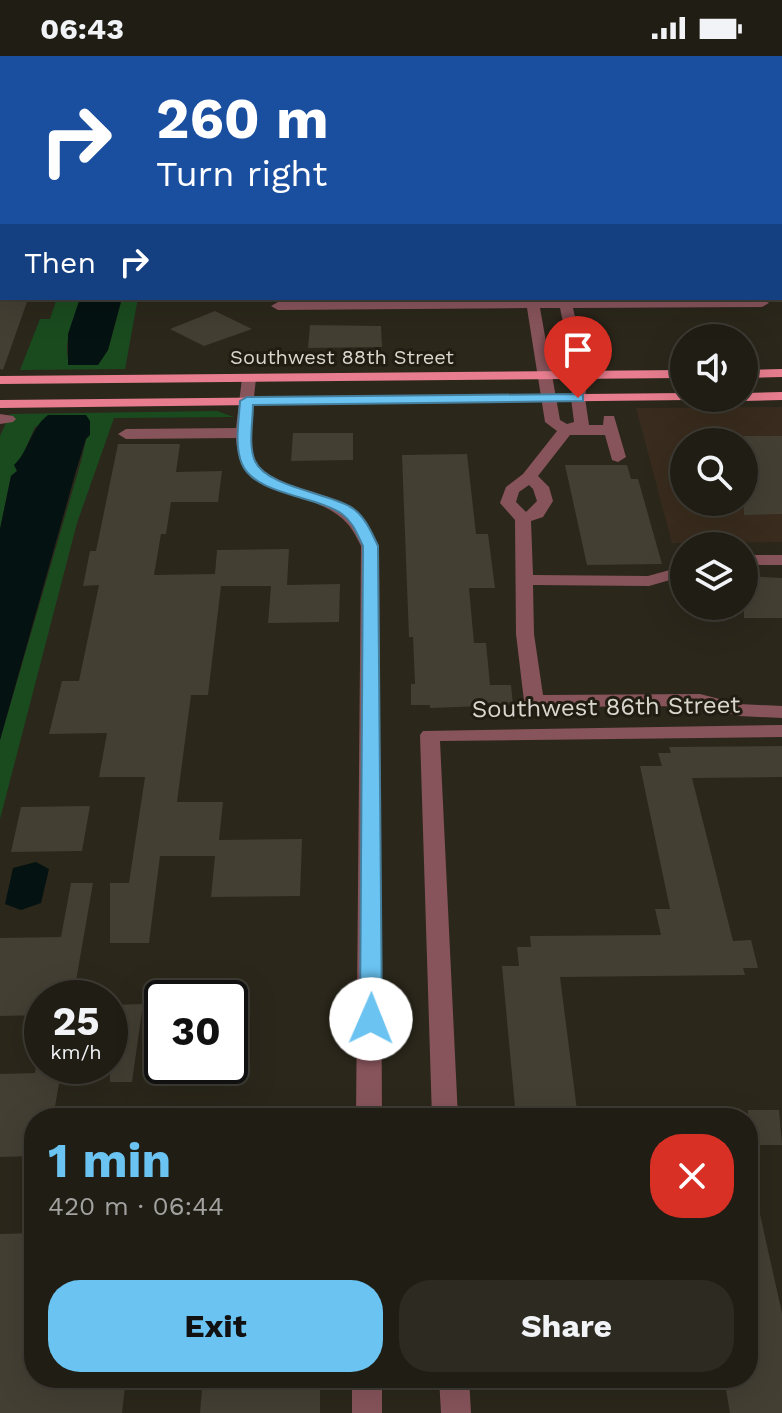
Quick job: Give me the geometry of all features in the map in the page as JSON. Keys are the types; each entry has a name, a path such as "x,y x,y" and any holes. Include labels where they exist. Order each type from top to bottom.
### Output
{"main road":[{"path":"758,374 782,373"},
{"name":"Southwest 88th Street","path":"0,380 670,374"},
{"path":"758,397 782,396"},
{"name":"Southwest 88th Street","path":"0,404 670,397"}],"street":[{"path":"565,301 581,375 578,398 582,424 566,430 529,477 509,496 510,508 523,519 525,634 534,701 700,700 739,710 782,712"},
{"path":"278,306 565,301 762,303"},
{"path":"533,302 553,422 566,430 611,424 618,457"},
{"path":"249,378 246,459 255,472 268,481 346,510 360,523 370,546 369,1108"},
{"path":"126,434 246,433"},
{"path":"523,519 537,513 545,501 541,487 529,477"},
{"path":"758,560 782,560"},
{"path":"523,580 649,581 670,575"},
{"name":"Southwest 86th Street","path":"445,1108 430,735 782,731"},
{"path":"367,1388 367,1413"},
{"path":"455,1388 456,1413"}],"shaded area":[{"path":"79,300 121,300 108,350 98,365 68,365 68,334"},
{"path":"758,407 782,407 782,542 758,542 758,532 670,532 670,536 636,408 670,408 670,412 758,412"},
{"path":"48,415 86,415 90,421 90,435 76,471 0,740 0,529 11,476 17,471 14,465"},
{"path":"36,862 49,869 41,903 21,910 5,904 13,868"}],"green space":[{"path":"56,300 79,300 68,338 69,363 98,365 108,350 121,300 138,300 125,369 20,370 40,319 50,319"},
{"path":"217,411 234,417 114,418 77,523 0,819 0,740 90,421 60,416 35,427 21,459 17,461 17,471 11,476 0,529 0,436 10,414"}],"building":[{"path":"0,300 28,300 3,370 0,369"},
{"path":"215,311 252,329 204,346 170,329"},
{"path":"310,325 381,326 382,347 308,348"},
{"path":"293,433 353,433 353,460 291,461"},
{"path":"758,436 782,436 782,514 758,515"},
{"path":"118,444 180,444 176,472 222,471 218,502 171,502 166,534 161,534 154,575 215,574 217,550 289,549 287,585 340,584 339,622 268,623 271,586 221,586 208,695 191,695 177,802 223,802 219,840 302,839 300,896 211,897 215,856 160,856 149,943 110,943 110,883 129,883 145,777 99,777 107,733 49,734 62,681 79,681 99,585 83,586 90,551 96,551"},
{"path":"467,454 476,534 488,534 495,588 469,588 474,643 486,643 490,685 511,685 513,705 430,708 430,705 411,705 411,684 415,684 413,637 409,637 402,455"},
{"path":"565,465 627,465 631,479 638,479 662,564 587,565"},
{"path":"758,577 782,578 782,618 758,618"},
{"path":"782,746 782,777 692,778 733,941 751,940 758,968 743,968 745,975 560,977 577,1108 515,1108 502,966 519,966 517,947 531,947 530,936 661,935 655,909 670,909 640,766 662,766 658,753 671,753 669,747"},
{"path":"90,806 82,851 11,852 21,807"},
{"path":"71,883 93,883 76,980 24,980 24,1015 0,1016 0,938 61,937"},
{"path":"128,1004 143,1004 132,1082 128,1082"},
{"path":"24,1073 24,1084 59,1084 55,1108 24,1108 24,1156 0,1157 0,1074"},
{"path":"758,1110 779,1110 782,1145 758,1145"},
{"path":"758,1205 782,1313 782,1413 730,1413 726,1388 758,1388"},
{"path":"24,1233 24,1388 125,1388 122,1413 0,1413 0,1234"},
{"path":"202,1388 320,1388 320,1413 200,1413"}],"route":[{"path":"371,1019 370,546 360,523 346,510 268,481 249,466 245,450 247,401 578,398"}]}
